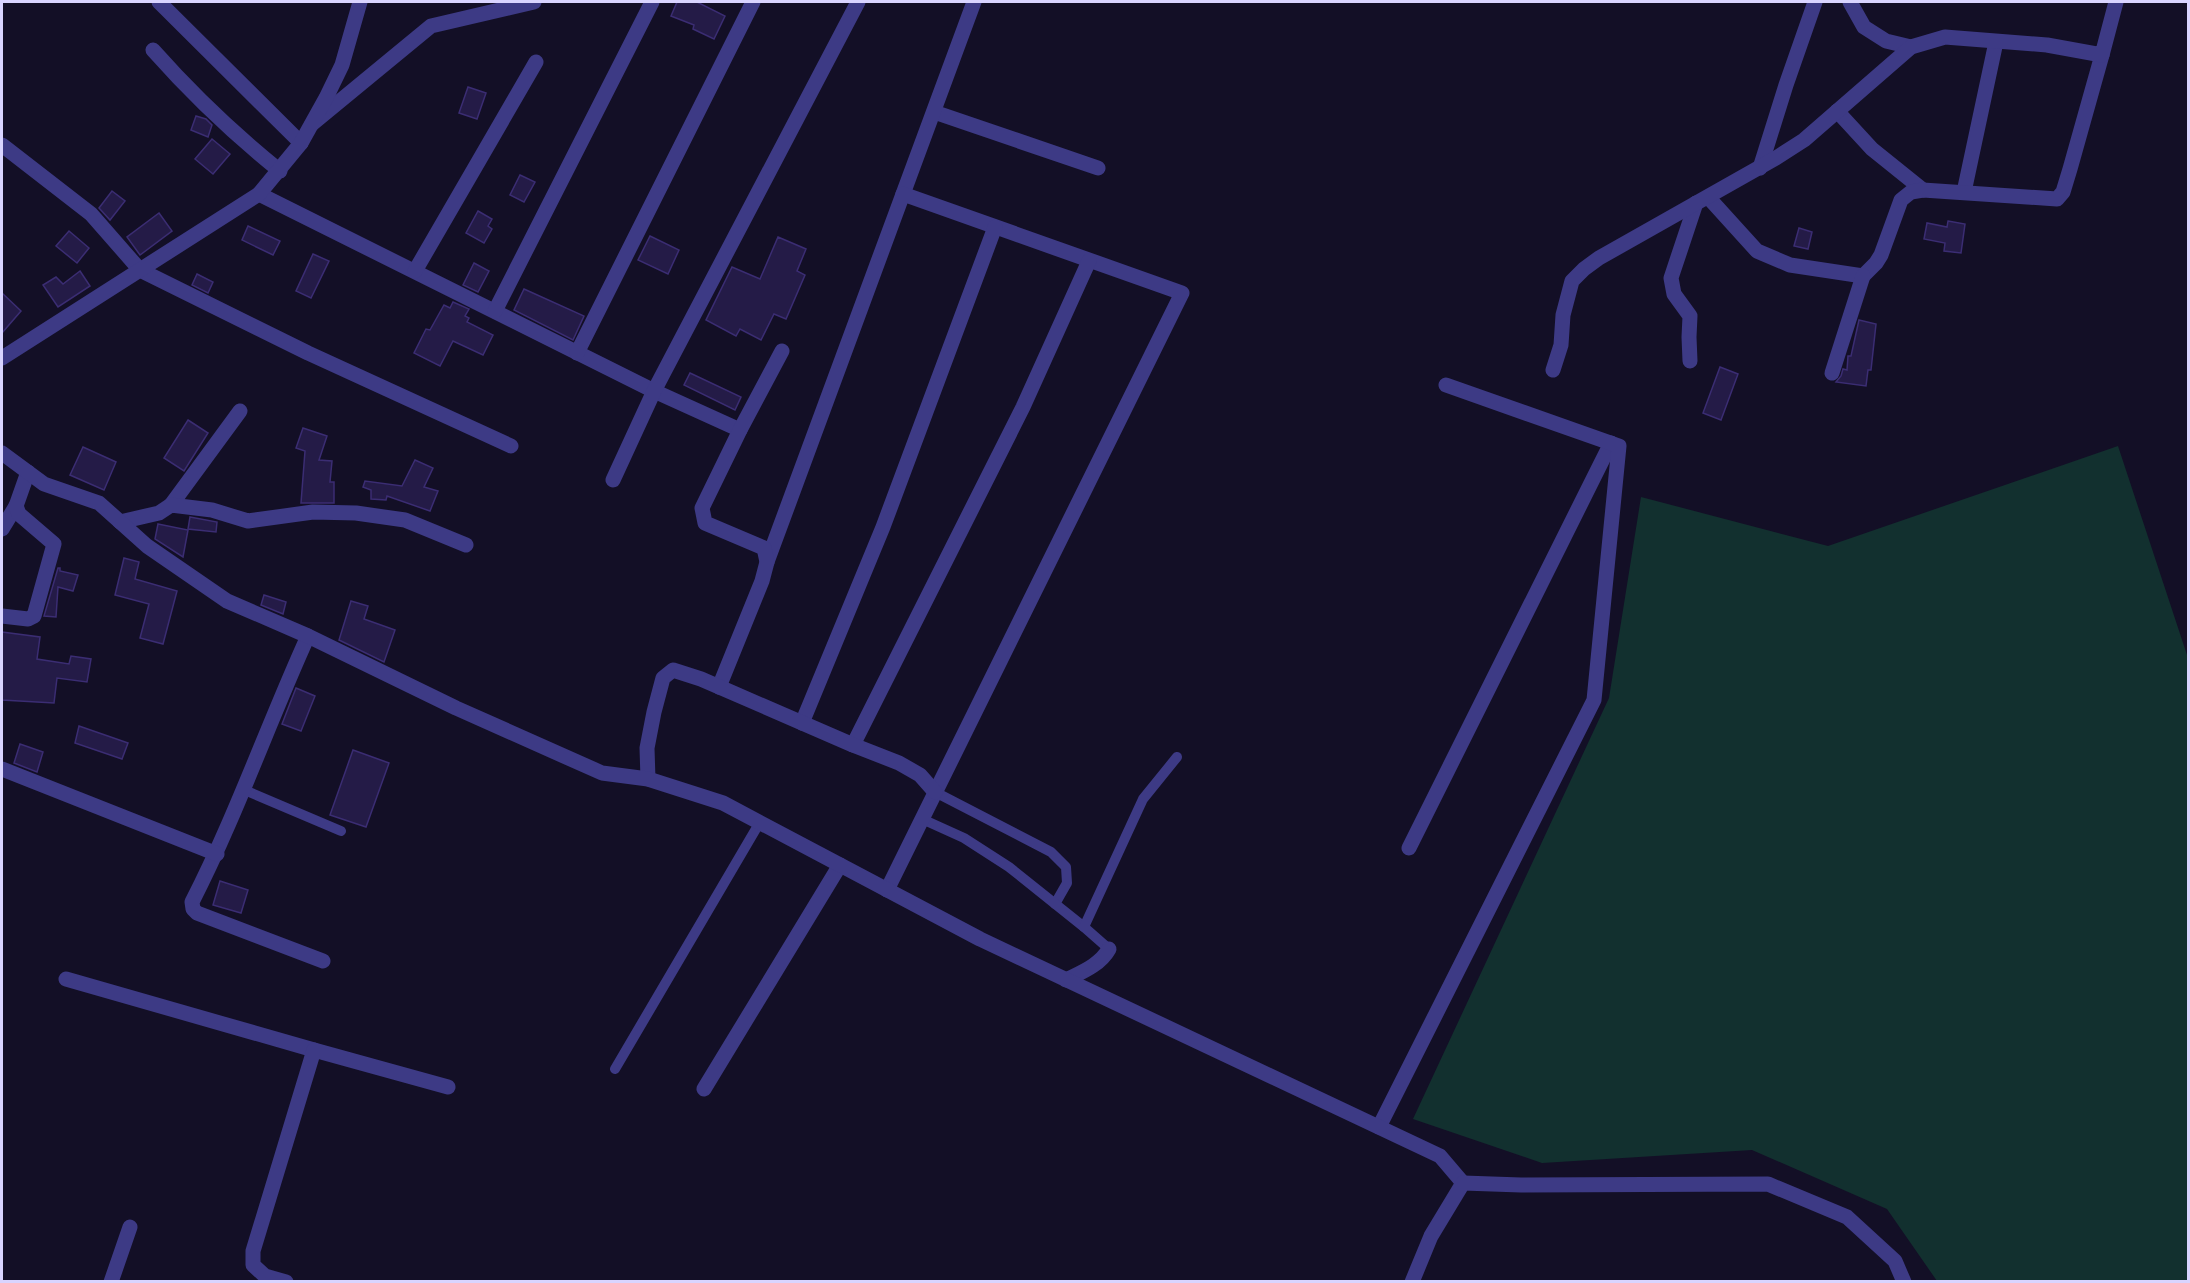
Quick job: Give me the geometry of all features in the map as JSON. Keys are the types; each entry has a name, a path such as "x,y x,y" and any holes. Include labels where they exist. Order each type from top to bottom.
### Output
{"street":[{"path":"159,2 301,143"},
{"path":"2,358 260,194 301,143 342,65 360,2"},
{"path":"310,126 431,26 534,2"},
{"path":"495,312 652,2"},
{"path":"577,353 753,2"},
{"path":"613,480 654,391 858,2"},
{"path":"719,687 768,562 974,2"},
{"path":"1760,168 1815,2"},
{"path":"1850,2 1864,27 1886,41 1911,46 1945,37 2047,45 2102,55"},
{"path":"1832,373 1863,276 1881,255 1901,200 1911,192 1923,189 2057,199 2063,192 2116,2"},
{"path":"1964,192 1996,42"},
{"path":"1553,370 1561,345 1563,315 1572,281 1584,269 1599,258 1760,168 1804,140 1911,46"},
{"path":"153,50 237,136 280,171"},
{"path":"415,271 536,62"},
{"path":"1838,111 1872,149 1923,189"},
{"path":"934,112 1098,168"},
{"path":"2,145 91,214 140,270 308,352 511,446"},
{"path":"260,194 654,391 740,430"},
{"path":"887,890 1182,293 903,194"},
{"path":"1702,200 1757,251 1790,265 1863,276"},
{"path":"1690,361 1690,316 1674,294 1671,278 1702,200"},
{"path":"802,723 883,527 996,227"},
{"path":"853,745 1023,407 1089,261"},
{"path":"768,562 764,548 705,523 702,508 782,351"},
{"path":"1379,1127 1594,700 1619,446 1446,386"},
{"path":"120,522 159,513 171,505 240,411"},
{"path":"1409,848 1611,443"},
{"path":"2,453 44,484 99,503 147,546 227,601 308,636 456,708 602,773 648,779 723,803 980,939 1440,1156 1463,1183 1521,1185 1768,1184 1847,1217 1895,1261 1904,1281"},
{"path":"2,529 16,506 28,472"},
{"path":"171,505 213,510 248,521 313,512 356,513 405,520 466,544"},
{"path":"2,616 28,619 34,616 54,544 19,514 16,506"},
{"path":"308,636 217,854 192,902 193,909 197,913 323,961"},
{"path":"648,779 646,748 663,678 673,670 899,763 920,775 935,792"},
{"path":"2,769 217,854"},
{"path":"704,1089 840,865"},
{"path":"1066,980 1094,965 1105,956 1109,949"},
{"path":"66,978 447,1087"},
{"path":"286,1281 265,1276 259,1271 253,1265 253,1251 314,1050"},
{"path":"1412,1281 1431,1236 1463,1183"},
{"path":"111,1281 130,1227"}],"lane":[{"path":"1084,927 1143,799 1177,757"},
{"path":"243,789 341,831"},
{"path":"935,792 1051,852 1066,867 1067,875 1067,883 1055,904"},
{"path":"922,819 963,838 1009,867 1109,949"},
{"path":"615,1069 760,822"}],"green space":[{"path":"2118,446 2188,658 2188,1281 1937,1281 1887,1209 1752,1150 1542,1163 1413,1119 1609,698 1641,497 1828,546"}],"building":[{"path":"677,2 697,2 725,16 714,39 693,29 694,25 671,16"},
{"path":"468,87 486,93 477,119 459,113"},
{"path":"196,116 206,119 212,125 208,137 191,130"},
{"path":"212,139 230,154 213,174 195,159"},
{"path":"520,175 535,182 524,202 510,195"},
{"path":"112,191 125,201 110,220 99,208"},
{"path":"478,211 492,219 488,226 492,229 484,243 466,233"},
{"path":"159,213 172,231 140,255 127,237"},
{"path":"1948,221 1965,224 1961,253 1944,251 1945,243 1924,239 1927,223 1947,227"},
{"path":"248,226 280,241 273,255 242,240"},
{"path":"1799,228 1812,232 1808,249 1794,246"},
{"path":"69,231 89,248 77,263 56,246"},
{"path":"650,236 679,250 668,274 638,260"},
{"path":"778,237 806,249 797,271 805,275 786,319 774,314 761,340 740,329 736,336 706,320 732,267 760,279"},
{"path":"313,254 329,261 311,298 296,291"},
{"path":"474,263 489,271 478,292 463,285"},
{"path":"80,271 90,286 58,307 43,285 56,277 63,284"},
{"path":"197,274 213,282 208,293 192,285"},
{"path":"524,289 584,316 573,340 514,310"},
{"path":"2,293 21,311 2,333"},
{"path":"453,302 469,309 465,316 469,318 467,322 493,335 483,355 453,341 440,366 414,353 426,329 430,330 444,305 450,308"},
{"path":"1859,320 1876,324 1871,370 1868,370 1866,386 1836,382 1843,369 1847,370 1848,356 1851,356"},
{"path":"1720,367 1738,374 1721,420 1703,413"},
{"path":"690,373 741,397 735,410 684,385"},
{"path":"188,420 208,433 184,471 164,458"},
{"path":"303,428 327,436 319,460 332,461 330,482 334,482 334,503 301,503 305,451 296,448"},
{"path":"83,447 116,462 104,490 70,475"},
{"path":"415,460 433,468 424,487 438,491 430,511 387,496 386,500 371,499 371,490 363,487 365,481 402,486"},
{"path":"190,517 217,522 216,532 188,529"},
{"path":"158,524 188,530 183,557 155,539"},
{"path":"124,558 139,562 135,579 177,591 163,644 140,638 149,604 115,595"},
{"path":"58,568 60,571 78,575 73,591 58,587 56,617 44,616"},
{"path":"264,595 286,602 283,614 261,605"},
{"path":"351,601 368,606 364,619 395,630 384,662 339,640"},
{"path":"2,632 40,637 37,659 69,664 71,656 91,659 87,682 57,678 54,703 2,700"},
{"path":"296,688 315,696 301,731 282,724"},
{"path":"79,726 128,743 122,759 75,743"},
{"path":"20,744 43,752 37,772 14,763"},
{"path":"353,750 389,763 366,827 330,815"},
{"path":"220,881 248,890 241,913 213,905"}]}
